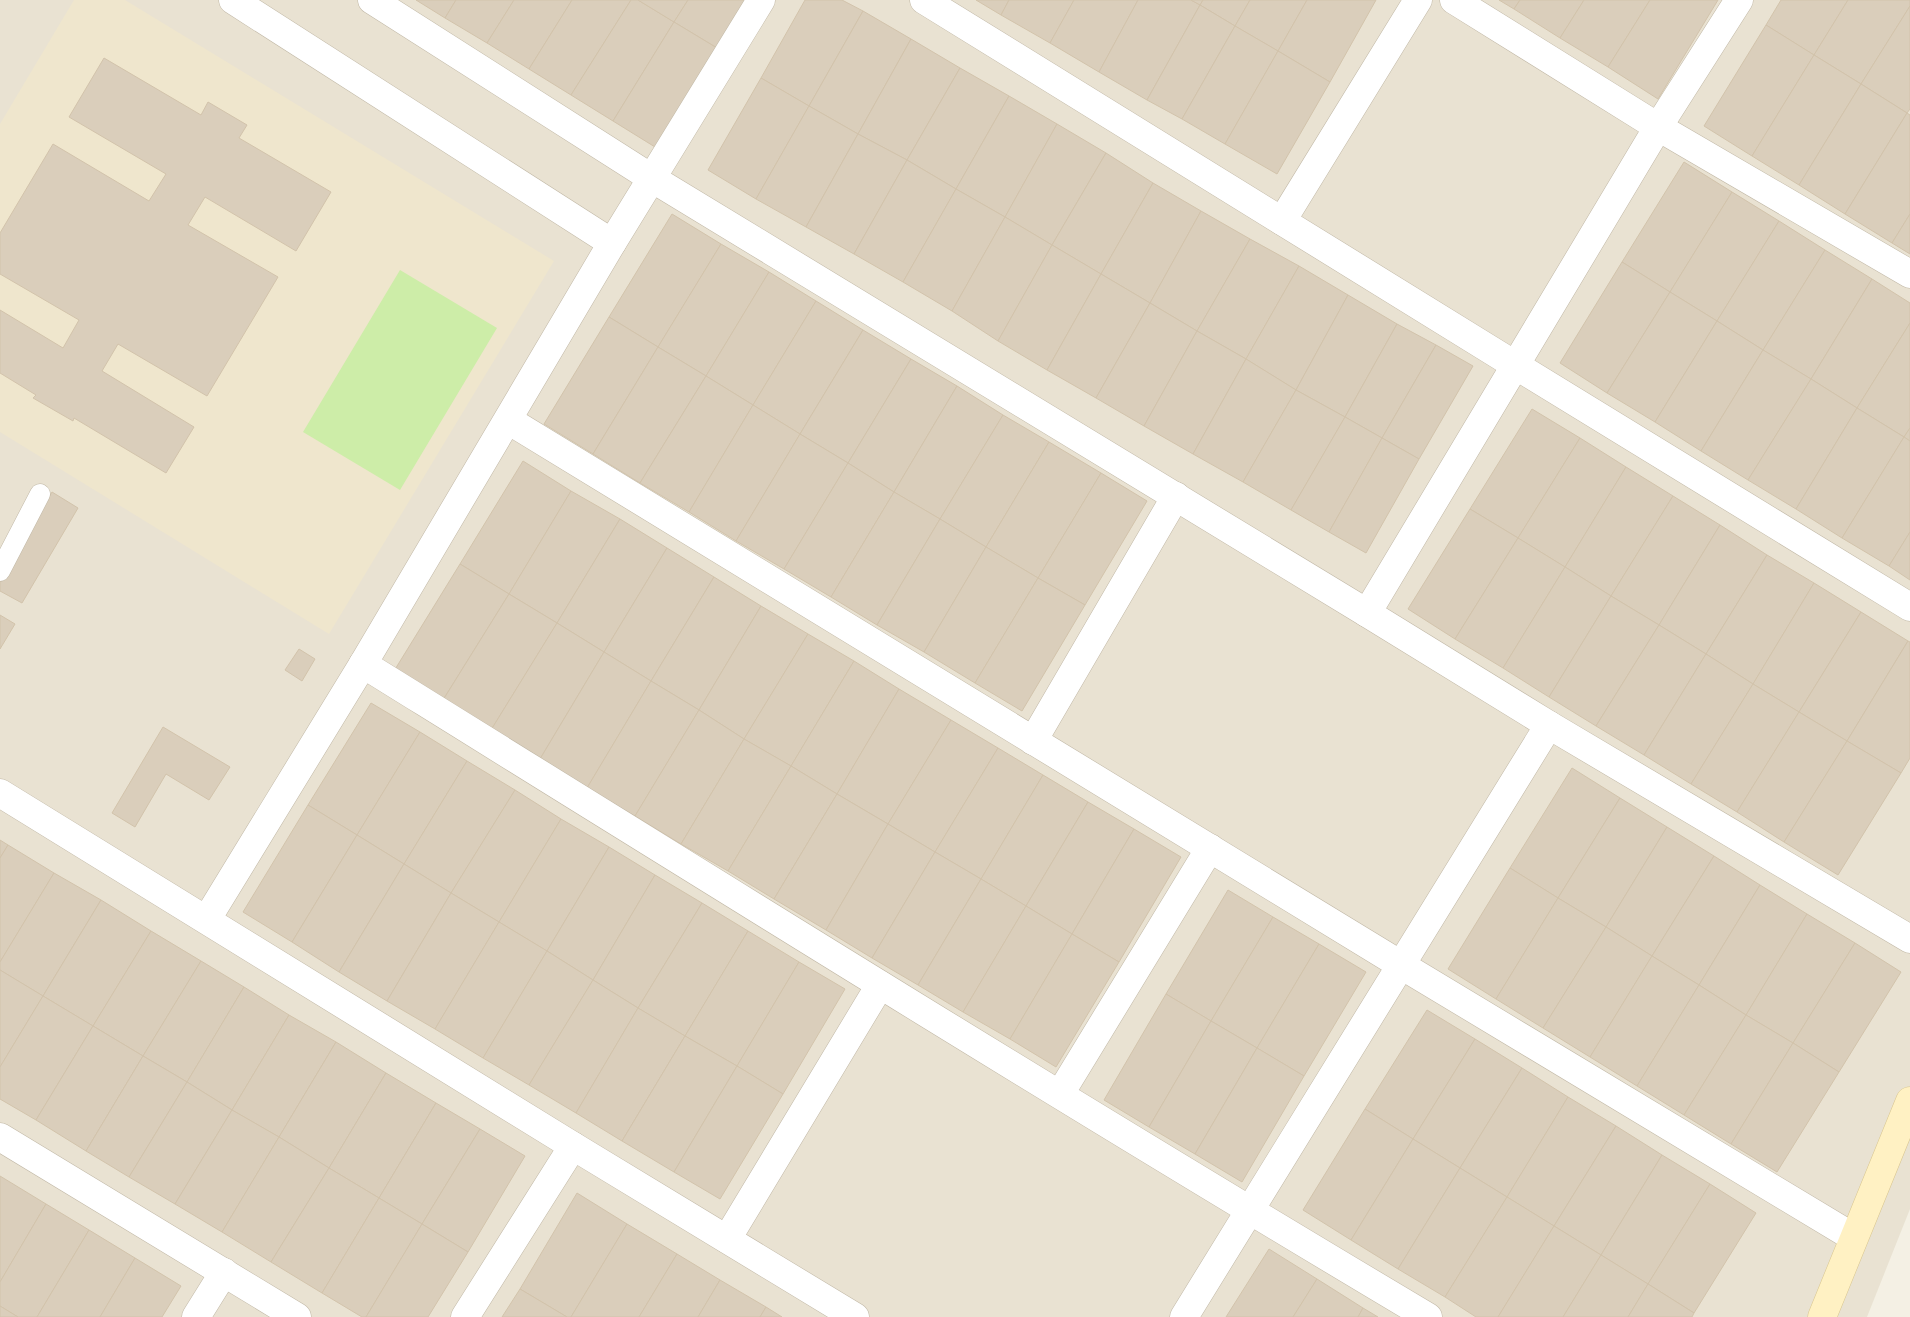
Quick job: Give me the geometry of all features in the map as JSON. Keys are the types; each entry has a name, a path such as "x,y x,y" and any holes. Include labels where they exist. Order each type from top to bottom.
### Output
{"street":[{"path":"233,0 612,243"},
{"path":"372,0 653,179 1367,612 1549,725 1910,939"},
{"path":"206,919 363,664 612,243 761,0"},
{"path":"924,0 1910,607"},
{"path":"1282,222 1418,0"},
{"path":"1454,0 1658,128 1910,274"},
{"path":"1367,612 1658,128 1739,0"},
{"path":"508,420 1401,965 1853,1237"},
{"path":"1033,741 1176,496"},
{"path":"363,664 880,985 1428,1317"},
{"path":"1184,1317 1549,725"},
{"path":"0,793 573,1146 855,1317"},
{"path":"1060,1094 1210,848"},
{"path":"727,1239 880,985"},
{"path":"1822,1317 1910,1101"},
{"path":"0,1137 297,1317"},
{"path":"465,1317 573,1146"},
{"path":"196,1317 224,1272"}],"lane":[{"path":"0,571 40,494"}],"shaded area":[{"path":"0,0 1910,0 1910,1209 1867,1317 0,1317"},
{"path":"74,0 125,0 554,261 329,634 0,432 0,124"}],"green space":[{"path":"400,270 497,328 400,490 303,432"}],"building":[{"path":"416,0 456,0 445,18"},
{"path":"456,0 514,0 487,43 445,18"},
{"path":"514,0 572,0 529,69 487,43"},
{"path":"572,0 631,0 571,95 529,69"},
{"path":"631,0 638,0 674,22 613,121 571,95"},
{"path":"638,0 688,0 674,22"},
{"path":"688,0 747,0 717,48 674,22"},
{"path":"805,0 842,0 863,11 809,106 761,78"},
{"path":"976,0 1009,0 1001,15"},
{"path":"1009,0 1074,0 1050,43 1001,15"},
{"path":"1074,0 1138,0 1099,72 1050,43"},
{"path":"1138,0 1191,0 1200,5 1147,100 1099,72"},
{"path":"1191,0 1203,0 1200,5"},
{"path":"1203,0 1250,0 1235,26 1200,5"},
{"path":"1250,0 1307,0 1278,51 1235,26"},
{"path":"1307,0 1376,0 1330,82 1278,51"},
{"path":"1499,0 1520,0 1514,9"},
{"path":"1520,0 1584,0 1560,38 1514,9"},
{"path":"1584,0 1650,0 1608,67 1560,38"},
{"path":"1650,0 1718,0 1658,99 1608,67"},
{"path":"1781,0 1848,0 1814,55 1766,25"},
{"path":"1848,0 1910,0 1910,6 1861,84 1814,55"},
{"path":"1200,5 1235,26 1182,119 1147,100"},
{"path":"1910,6 1910,109 1907,113 1861,84"},
{"path":"863,11 911,39 858,134 809,106"},
{"path":"674,22 717,48 655,147 613,121"},
{"path":"1766,25 1814,55 1752,156 1704,126"},
{"path":"1235,26 1278,51 1225,144 1182,119"},
{"path":"911,39 960,68 907,160 858,134"},
{"path":"1278,51 1330,82 1277,174 1225,144"},
{"path":"1814,55 1861,84 1799,185 1752,156"},
{"path":"104,58 201,115 208,102 247,125 239,138 331,192 296,251 205,197 188,225 278,277 207,396 118,344 102,371 194,427 166,473 74,418 73,421 33,398 36,395 0,373 0,310 63,348 79,320 0,274 0,233 53,144 149,201 166,174 69,117"},
{"path":"960,68 1009,96 956,189 907,160"},
{"path":"761,78 809,106 756,199 708,170"},
{"path":"1861,84 1907,113 1845,214 1799,185"},
{"path":"1009,96 1057,124 1005,217 956,189"},
{"path":"809,106 858,134 806,227 756,199"},
{"path":"1907,113 1910,115 1910,214 1892,243 1845,214"},
{"path":"1057,124 1106,153 1052,245 1005,217"},
{"path":"858,134 907,160 854,254 806,227"},
{"path":"1106,153 1153,183 1101,274 1052,245"},
{"path":"907,160 956,189 903,282 854,254"},
{"path":"1684,162 1732,192 1670,292 1622,262"},
{"path":"1153,183 1201,211 1150,303 1101,274"},
{"path":"956,189 1005,217 952,311 903,282"},
{"path":"1732,192 1779,221 1717,321 1670,292"},
{"path":"1201,211 1250,239 1197,331 1150,303"},
{"path":"672,214 721,244 658,347 609,317"},
{"path":"1910,214 1910,254 1892,243"},
{"path":"1005,217 1052,245 998,341 952,311"},
{"path":"1779,221 1825,250 1763,350 1717,321"},
{"path":"1250,239 1299,266 1246,359 1197,331"},
{"path":"721,244 769,272 706,376 658,347"},
{"path":"1052,245 1101,274 1047,370 998,341"},
{"path":"1825,250 1872,279 1811,379 1763,350"},
{"path":"1622,262 1670,292 1607,393 1560,363"},
{"path":"1299,266 1348,295 1296,390 1246,359"},
{"path":"769,272 816,301 753,405 706,376"},
{"path":"1101,274 1150,303 1096,398 1047,370"},
{"path":"1872,279 1910,303 1910,323 1857,408 1811,379"},
{"path":"1670,292 1717,321 1655,422 1607,393"},
{"path":"1348,295 1397,324 1345,417 1296,390"},
{"path":"816,301 863,330 800,434 753,405"},
{"path":"1150,303 1197,331 1144,426 1096,398"},
{"path":"609,317 658,347 593,454 544,424"},
{"path":"1717,321 1763,350 1701,451 1655,422"},
{"path":"1910,323 1910,428 1904,437 1857,408"},
{"path":"1397,324 1436,345 1382,438 1345,417"},
{"path":"863,330 911,359 848,463 800,434"},
{"path":"1197,331 1246,359 1193,454 1144,426"},
{"path":"1436,345 1473,366 1419,459 1382,438"},
{"path":"658,347 706,376 640,483 593,454"},
{"path":"1763,350 1811,379 1748,480 1701,451"},
{"path":"911,359 957,386 894,492 848,463"},
{"path":"1246,359 1296,390 1243,482 1193,454"},
{"path":"706,376 753,405 689,512 640,483"},
{"path":"1811,379 1857,408 1796,509 1748,480"},
{"path":"957,386 1003,415 940,519 894,492"},
{"path":"1296,390 1345,417 1291,510 1243,482"},
{"path":"753,405 800,434 736,541 689,512"},
{"path":"1857,408 1904,437 1842,538 1796,509"},
{"path":"1532,409 1580,438 1518,538 1470,509"},
{"path":"1003,415 1049,442 986,547 940,519"},
{"path":"1345,417 1382,438 1329,532 1291,510"},
{"path":"1910,428 1910,441 1904,437"},
{"path":"800,434 848,463 784,569 736,541"},
{"path":"1904,437 1910,441 1910,532 1889,566 1842,538"},
{"path":"1382,438 1419,459 1366,553 1329,532"},
{"path":"1580,438 1626,467 1565,567 1518,538"},
{"path":"1049,442 1101,473 1038,578 986,547"},
{"path":"523,461 571,491 509,594 460,564"},
{"path":"848,463 894,492 831,597 784,569"},
{"path":"1626,467 1673,496 1611,596 1565,567"},
{"path":"1101,473 1147,501 1085,605 1038,578"},
{"path":"571,491 620,519 557,623 509,594"},
{"path":"52,492 78,508 22,603 0,591 0,581"},
{"path":"894,492 940,519 877,625 831,597"},
{"path":"1673,496 1720,525 1659,625 1611,596"},
{"path":"1470,509 1518,538 1455,639 1408,609"},
{"path":"620,519 667,548 604,652 557,623"},
{"path":"940,519 986,547 924,652 877,625"},
{"path":"1720,525 1767,555 1706,654 1659,625"},
{"path":"1910,532 1910,580 1889,566"},
{"path":"1518,538 1565,567 1503,668 1455,639"},
{"path":"986,547 1038,578 975,683 924,652"},
{"path":"667,548 714,577 651,681 604,652"},
{"path":"1767,555 1814,583 1753,684 1706,654"},
{"path":"460,564 509,594 443,700 394,671"},
{"path":"1565,567 1611,596 1549,697 1503,668"},
{"path":"714,577 761,606 699,710 651,681"},
{"path":"1038,578 1085,605 1022,711 975,683"},
{"path":"1814,583 1861,612 1799,712 1753,684"},
{"path":"509,594 557,623 491,730 443,700"},
{"path":"1611,596 1659,625 1596,726 1549,697"},
{"path":"761,606 808,634 744,739 699,710"},
{"path":"1861,612 1908,641 1847,741 1799,712"},
{"path":"0,615 15,624 0,649"},
{"path":"557,623 604,652 540,759 491,730"},
{"path":"1659,625 1706,654 1644,755 1596,726"},
{"path":"808,634 854,661 791,766 744,739"},
{"path":"1908,641 1910,642 1910,758 1901,773 1847,741"},
{"path":"299,649 315,659 302,681 285,670"},
{"path":"604,652 651,681 587,788 540,759"},
{"path":"1706,654 1753,684 1691,784 1644,755"},
{"path":"854,661 899,689 837,794 791,766"},
{"path":"651,681 699,710 635,816 587,788"},
{"path":"1753,684 1799,712 1737,812 1691,784"},
{"path":"899,689 951,720 888,824 837,794"},
{"path":"371,703 420,732 357,835 308,805"},
{"path":"699,710 744,739 681,844 635,816"},
{"path":"1799,712 1847,741 1784,842 1737,812"},
{"path":"951,720 998,748 935,852 888,824"},
{"path":"163,727 230,767 209,800 166,774 135,827 112,813"},
{"path":"420,732 467,761 404,864 357,835"},
{"path":"744,739 791,766 728,871 681,844"},
{"path":"1847,741 1901,773 1838,875 1784,842"},
{"path":"998,748 1043,775 981,879 935,852"},
{"path":"467,761 515,790 451,893 404,864"},
{"path":"791,766 837,794 774,899 728,871"},
{"path":"1572,768 1620,798 1558,898 1510,868"},
{"path":"1043,775 1088,802 1026,906 981,879"},
{"path":"515,790 561,819 499,922 451,893"},
{"path":"837,794 888,824 826,930 774,899"},
{"path":"1620,798 1667,827 1606,927 1558,898"},
{"path":"1088,802 1134,829 1072,934 1026,906"},
{"path":"308,805 357,835 292,942 243,912"},
{"path":"561,819 609,847 547,951 499,922"},
{"path":"888,824 935,852 872,958 826,930"},
{"path":"1667,827 1714,856 1652,956 1606,927"},
{"path":"1134,829 1181,857 1119,962 1072,934"},
{"path":"357,835 404,864 339,972 292,942"},
{"path":"0,840 8,845 0,858"},
{"path":"8,845 54,873 0,962 0,858"},
{"path":"609,847 655,875 593,980 547,951"},
{"path":"935,852 981,879 918,985 872,958"},
{"path":"1714,856 1760,885 1699,985 1652,956"},
{"path":"404,864 451,893 387,1001 339,972"},
{"path":"1510,868 1558,898 1496,999 1448,969"},
{"path":"54,873 101,900 43,996 0,970 0,962"},
{"path":"655,875 702,903 638,1008 593,980"},
{"path":"981,879 1026,906 963,1012 918,985"},
{"path":"1760,885 1807,914 1746,1015 1699,985"},
{"path":"1228,890 1273,917 1211,1021 1166,994"},
{"path":"451,893 499,922 435,1029 387,1001"},
{"path":"1558,898 1606,927 1543,1028 1496,999"},
{"path":"101,900 151,931 93,1026 43,996"},
{"path":"702,903 748,931 685,1036 638,1008"},
{"path":"1026,906 1072,934 1010,1039 963,1012"},
{"path":"1807,914 1855,943 1793,1043 1746,1015"},
{"path":"1273,917 1319,944 1257,1048 1211,1021"},
{"path":"499,922 547,951 483,1058 435,1029"},
{"path":"1606,927 1652,956 1590,1057 1543,1028"},
{"path":"151,931 201,961 143,1056 93,1026"},
{"path":"748,931 799,962 737,1066 685,1036"},
{"path":"1072,934 1119,962 1056,1067 1010,1039"},
{"path":"1855,943 1901,972 1839,1072 1793,1043"},
{"path":"1319,944 1366,972 1304,1076 1257,1048"},
{"path":"547,951 593,980 529,1085 483,1058"},
{"path":"1652,956 1699,985 1637,1086 1590,1057"},
{"path":"201,961 244,987 187,1082 143,1056"},
{"path":"799,962 845,989 783,1094 737,1066"},
{"path":"0,970 43,996 0,1067"},
{"path":"593,980 638,1008 576,1113 529,1085"},
{"path":"1699,985 1746,1015 1684,1115 1637,1086"},
{"path":"244,987 289,1015 232,1110 187,1082"},
{"path":"1166,994 1211,1021 1149,1127 1104,1100"},
{"path":"43,996 93,1026 36,1120 0,1099 0,1067"},
{"path":"638,1008 685,1036 622,1141 576,1113"},
{"path":"1427,1010 1475,1039 1413,1139 1365,1109"},
{"path":"289,1015 336,1042 279,1137 232,1110"},
{"path":"1746,1015 1793,1043 1731,1144 1684,1115"},
{"path":"1211,1021 1257,1048 1195,1154 1149,1127"},
{"path":"93,1026 143,1056 86,1151 36,1120"},
{"path":"685,1036 737,1066 674,1172 622,1141"},
{"path":"1475,1039 1522,1068 1460,1168 1413,1139"},
{"path":"336,1042 386,1073 329,1168 279,1137"},
{"path":"1793,1043 1839,1072 1777,1172 1731,1144"},
{"path":"1257,1048 1304,1076 1242,1182 1195,1154"},
{"path":"143,1056 187,1082 129,1177 86,1151"},
{"path":"737,1066 783,1094 720,1199 674,1172"},
{"path":"1522,1068 1568,1097 1507,1197 1460,1168"},
{"path":"386,1073 436,1103 379,1198 329,1168"},
{"path":"187,1082 232,1110 175,1204 129,1177"},
{"path":"1568,1097 1616,1126 1554,1226 1507,1197"},
{"path":"436,1103 480,1129 422,1224 379,1198"},
{"path":"1365,1109 1413,1139 1351,1240 1303,1210"},
{"path":"232,1110 279,1137 222,1232 175,1204"},
{"path":"1616,1126 1662,1155 1601,1255 1554,1226"},
{"path":"480,1129 525,1156 468,1252 422,1224"},
{"path":"279,1137 329,1168 271,1262 222,1232"},
{"path":"1413,1139 1460,1168 1398,1269 1351,1240"},
{"path":"1662,1155 1710,1184 1648,1284 1601,1255"},
{"path":"329,1168 379,1198 322,1293 271,1262"},
{"path":"1460,1168 1507,1197 1445,1297 1398,1269"},
{"path":"0,1176 46,1204 0,1282"},
{"path":"1710,1184 1756,1213 1694,1313 1648,1284"},
{"path":"577,1193 627,1224 571,1317 567,1317 520,1289"},
{"path":"1507,1197 1554,1226 1498,1317 1476,1317 1445,1297"},
{"path":"379,1198 422,1224 366,1317 362,1317 322,1293"},
{"path":"46,1204 89,1230 37,1317 18,1317 0,1306 0,1282"},
{"path":"422,1224 468,1252 428,1317 366,1317"},
{"path":"627,1224 677,1254 639,1317 571,1317"},
{"path":"1554,1226 1601,1255 1563,1317 1498,1317"},
{"path":"89,1230 135,1258 100,1317 37,1317"},
{"path":"1269,1249 1317,1279 1293,1317 1226,1317"},
{"path":"677,1254 720,1280 698,1317 639,1317"},
{"path":"1601,1255 1648,1284 1628,1317 1563,1317"},
{"path":"135,1258 181,1286 162,1317 100,1317"},
{"path":"1317,1279 1363,1308 1358,1317 1293,1317"},
{"path":"720,1280 766,1307 760,1317 698,1317"},
{"path":"1648,1284 1694,1313 1692,1317 1628,1317"},
{"path":"520,1289 567,1317 502,1317"},
{"path":"0,1306 18,1317 0,1317"},
{"path":"766,1307 782,1317 760,1317"},
{"path":"1363,1308 1378,1317 1358,1317"}]}
